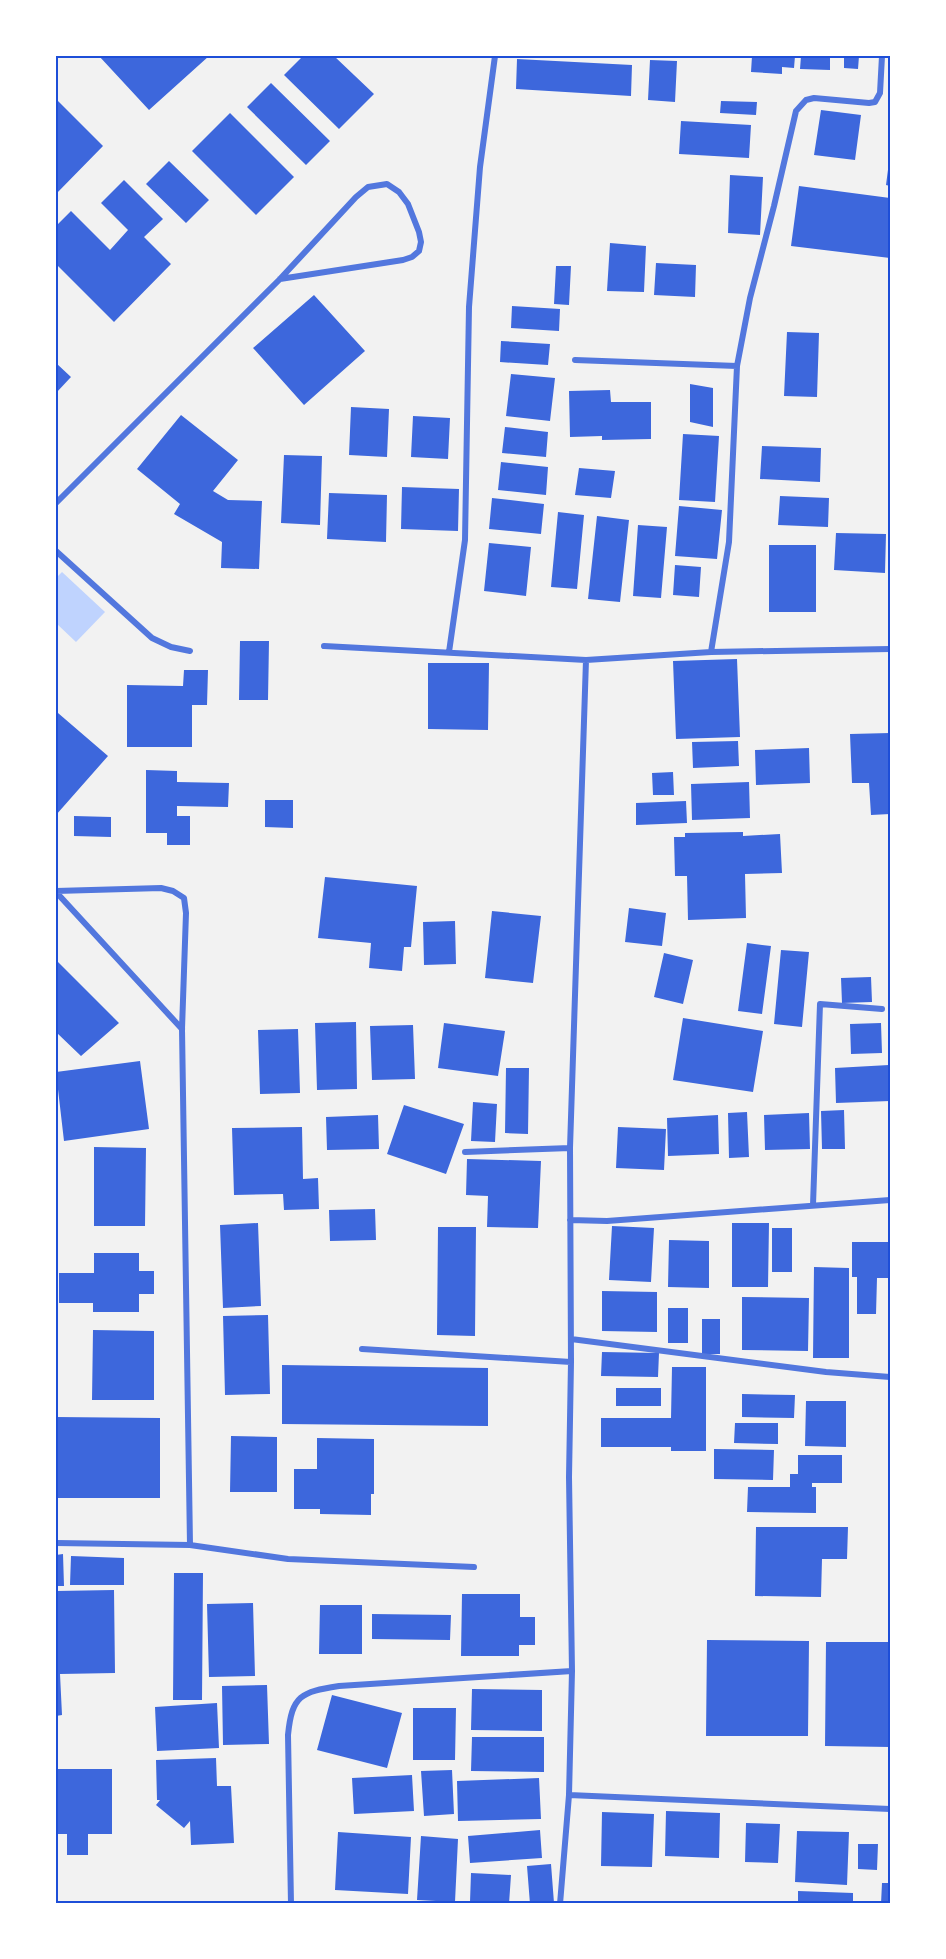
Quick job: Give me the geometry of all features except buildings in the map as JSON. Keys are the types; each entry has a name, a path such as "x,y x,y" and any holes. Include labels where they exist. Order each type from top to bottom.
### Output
{"street":[{"path":"449,652 465,540 469,307 480,167 495,56"},
{"path":"711,652 729,542 737,366 750,298 796,111 807,99 814,98 875,102 880,93 882,56"},
{"path":"56,503 280,279 356,197 368,187 387,184 399,192 408,204 421,242 418,251 412,257 280,279"},
{"path":"575,360 737,366"},
{"path":"56,551 152,638 171,647 190,651"},
{"path":"324,646 586,660 711,652 891,649"},
{"path":"560,1904 569,1795 572,1671 569,1477 572,1362 570,1148 586,660"},
{"path":"56,892 161,888 173,891 184,898 186,913 182,1029 190,1545"},
{"path":"56,892 182,1029"},
{"path":"813,1205 820,1004 882,1009"},
{"path":"465,1152 570,1148"},
{"path":"570,1220 608,1221 891,1200"},
{"path":"572,1339 826,1372 891,1377"},
{"path":"362,1349 572,1362"},
{"path":"56,1543 190,1545 288,1559 474,1567"},
{"path":"291,1904 288,1735 290,1712 298,1699 315,1690 339,1686 572,1671"},
{"path":"569,1795 891,1809"}],"water":[{"path":"62,572 105,612 76,642 56,623 56,578"}]}
